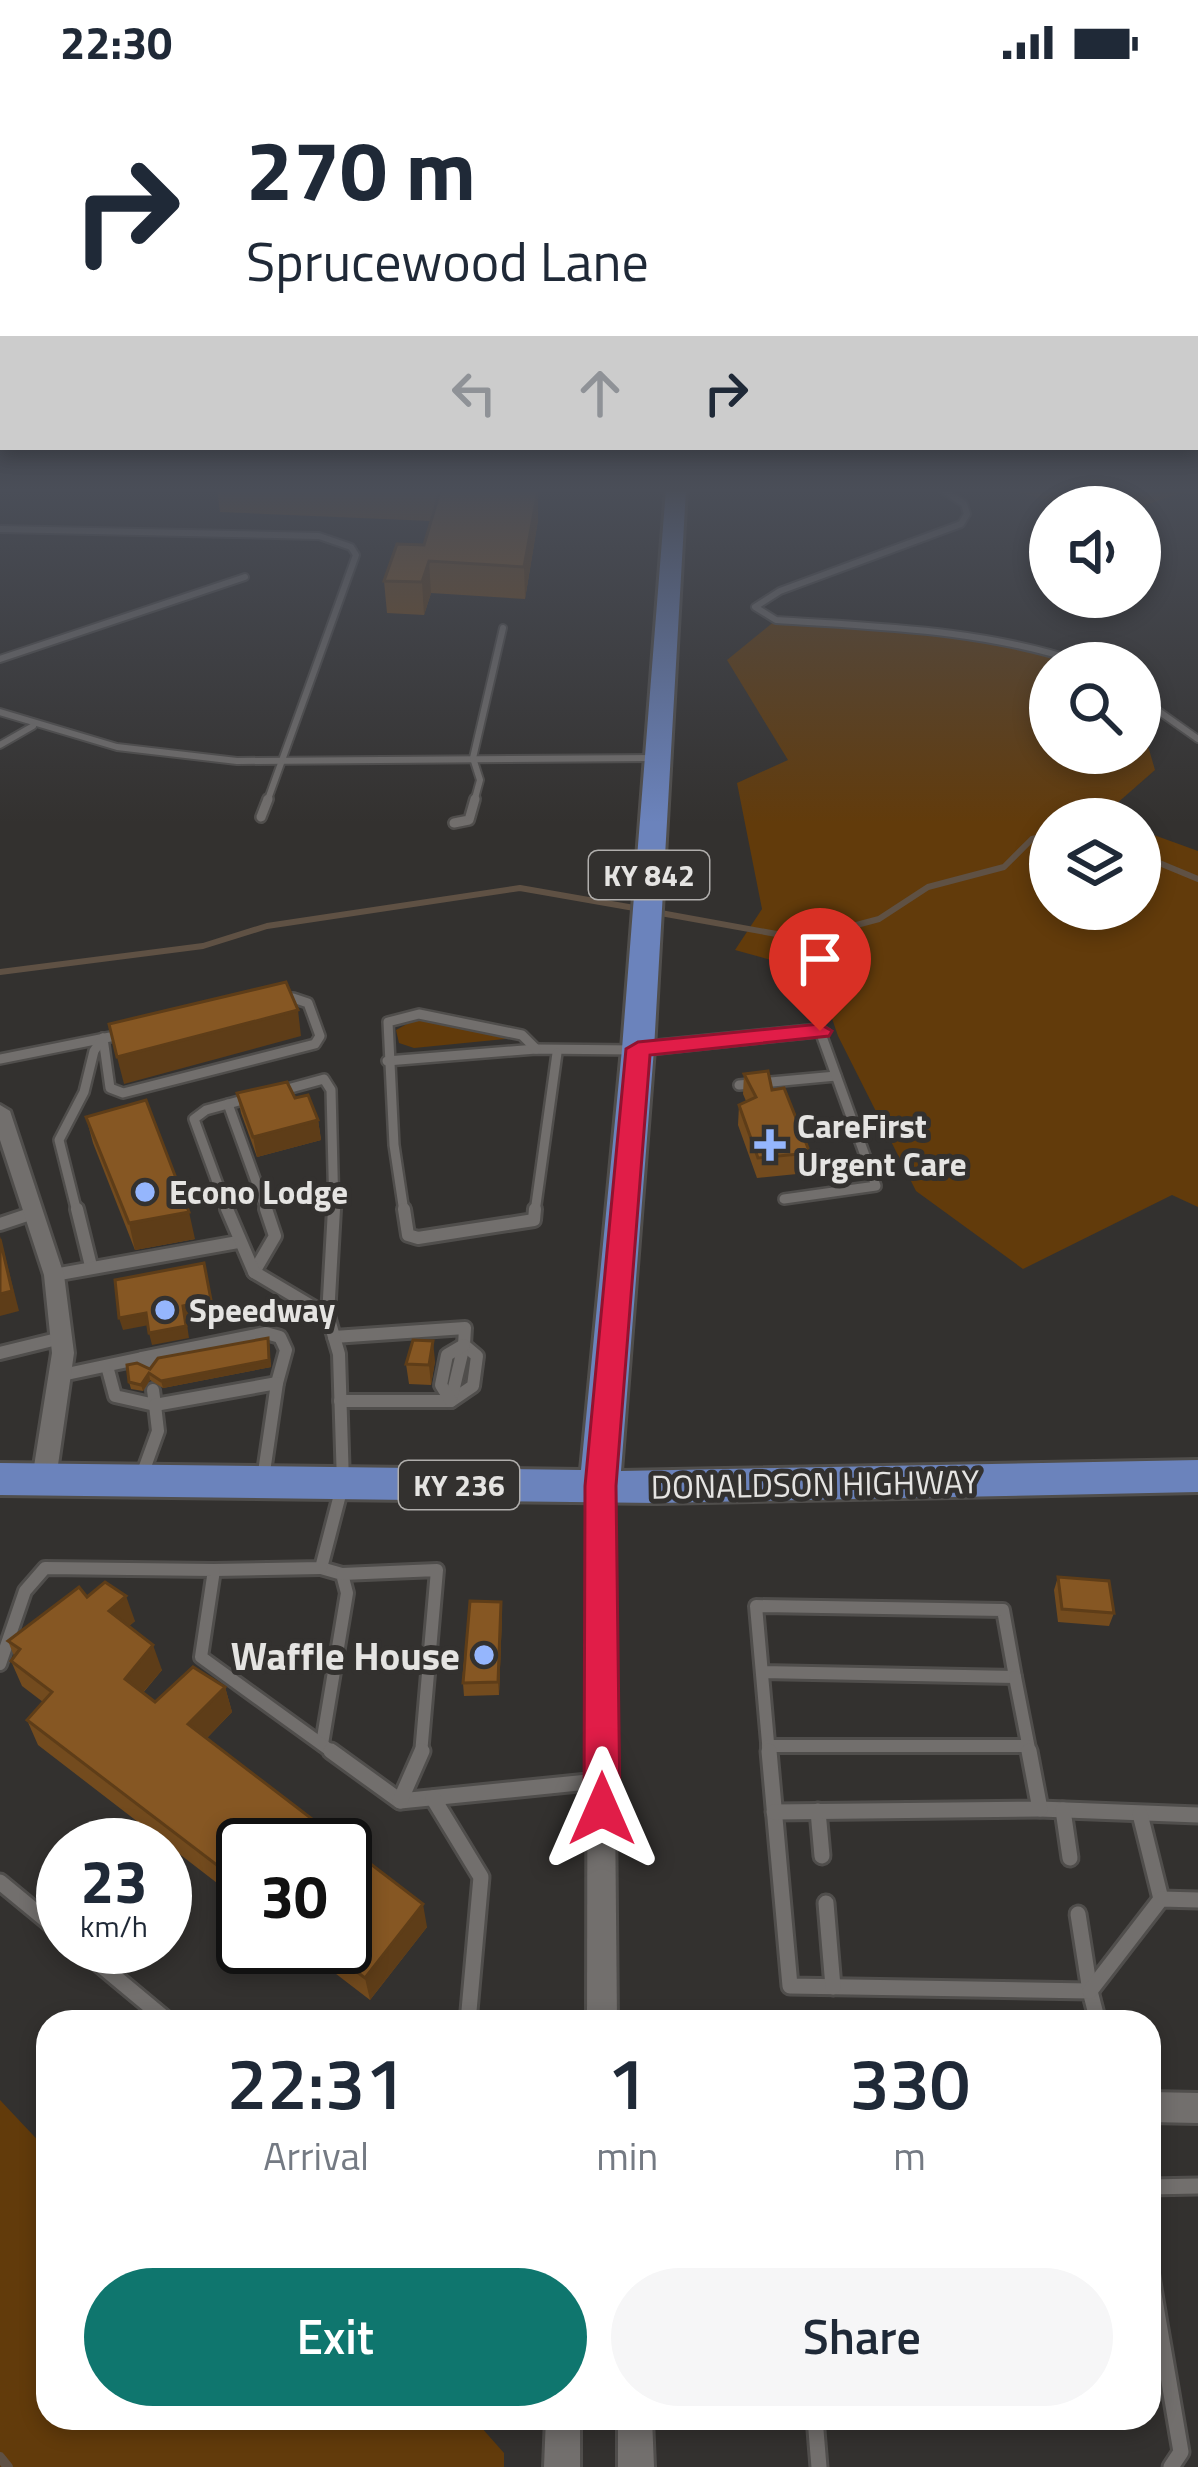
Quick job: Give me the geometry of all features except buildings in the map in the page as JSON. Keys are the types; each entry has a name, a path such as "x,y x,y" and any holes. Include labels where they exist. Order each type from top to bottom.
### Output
{"main road":[{"name":"KY 842","path":"600,1486 638,1049 668,600"},
{"name":"DONALDSON HIGHWAY","path":"0,1479 600,1486 879,1485 1198,1476"}],"street":[{"path":"638,1049 820,1031"},
{"path":"0,1111 54,1275 62,1338 44,1479"},
{"path":"600,1486 602,2010"},
{"path":"1161,2108 1198,2108"},
{"path":"562,2467 563,2430"},
{"path":"635,2430 636,2467"}],"lane":[{"path":"0,658 175,600"},
{"path":"261,817 339,600"},
{"path":"763,600 757,611 776,620 995,638 1029,648"},
{"path":"454,823 470,820 480,780 473,758 503,628"},
{"path":"0,712 33,726 164,757 277,764 657,758"},
{"path":"1161,713 1198,739"},
{"path":"0,745 33,726"},
{"path":"103,1038 110,1088 123,1093 318,1040 302,998 262,1005"},
{"path":"536,1049 522,1035 405,1014 390,1019 386,1026 390,1100 408,1235 418,1238 527,1224 536,1216 557,1053"},
{"path":"0,1059 149,1029"},
{"path":"784,1199 876,1186 820,1031"},
{"path":"92,1266 58,1140 84,1092 94,1051 103,1038"},
{"path":"387,1061 536,1049 557,1053 638,1049"},
{"path":"739,1084 836,1076"},
{"path":"321,1568 343,1483 340,1401 328,1316 335,1199 331,1090 324,1079 228,1104 194,1119 238,1242 254,1272 328,1316"},
{"path":"228,1104 275,1236 254,1272"},
{"path":"0,1224 36,1212"},
{"path":"54,1275 238,1242"},
{"path":"334,1337 464,1328 451,1401 340,1401"},
{"path":"60,1375 146,1362 266,1333 280,1337 286,1350 262,1482"},
{"path":"0,1353 62,1338"},
{"path":"107,1366 116,1396 155,1405 277,1383"},
{"path":"243,1372 246,1389"},
{"path":"213,1378 216,1394"},
{"path":"186,1383 188,1399"},
{"path":"140,1481 158,1431 153,1390"},
{"path":"0,1664 26,1592 45,1568 321,1568 342,1574 437,1570 421,1758 400,1801"},
{"path":"214,1570 201,1657 400,1801 602,1781"},
{"path":"322,1744 346,1593 342,1574"},
{"path":"1040,1810 1004,1610 756,1606 790,1986 1090,1991"},
{"path":"762,1672 1015,1677"},
{"path":"768,1746 1028,1746"},
{"path":"434,1798 481,1877 468,2010"},
{"path":"774,1812 1063,1810 1198,1815"},
{"path":"1063,1810 1070,1858"},
{"path":"818,1811 822,1856"},
{"path":"1140,1814 1161,1899"},
{"path":"0,1882 36,1912"},
{"path":"1161,1899 1198,1900"},
{"path":"1090,1991 1161,1899"},
{"path":"826,1903 833,1987"},
{"path":"1078,1914 1095,2010"},
{"path":"111,1974 155,2010"},
{"path":"1161,2186 1198,2186"},
{"path":"1161,2335 1181,2452 1172,2467"},
{"path":"816,2430 819,2467"}],"shaded area":[{"path":"776,620 970,635 1029,647 1029,774 1150,774 1123,798 1029,798 1029,930 1161,930 1161,838 1198,851 1198,1207 1172,1195 1023,1269 916,1191 838,1036 812,960 771,960 735,950 762,909 737,783 788,760 727,660"},
{"path":"416,1019 514,1038 414,1048 399,1043 396,1030"},
{"path":"0,2100 36,2138 36,2430 484,2430 504,2453 504,2467 0,2467"}],"waterway":[{"path":"655,912 804,939 879,919 928,887 1004,867 1029,842"},
{"path":"1161,864 1198,879"},
{"path":"0,972 203,946 267,926 520,888 640,909"},
{"path":"0,2457 8,2467"}],"place":[{"name":"CareFirst Urgent Care","path":"770,1145"},
{"name":"Econo Lodge","path":"145,1192"},
{"name":"Speedway","path":"165,1310"},
{"name":"Waffle House","path":"484,1655"}],"route":[{"path":"602,1809 600,1486 638,1049 820,1031"}]}
